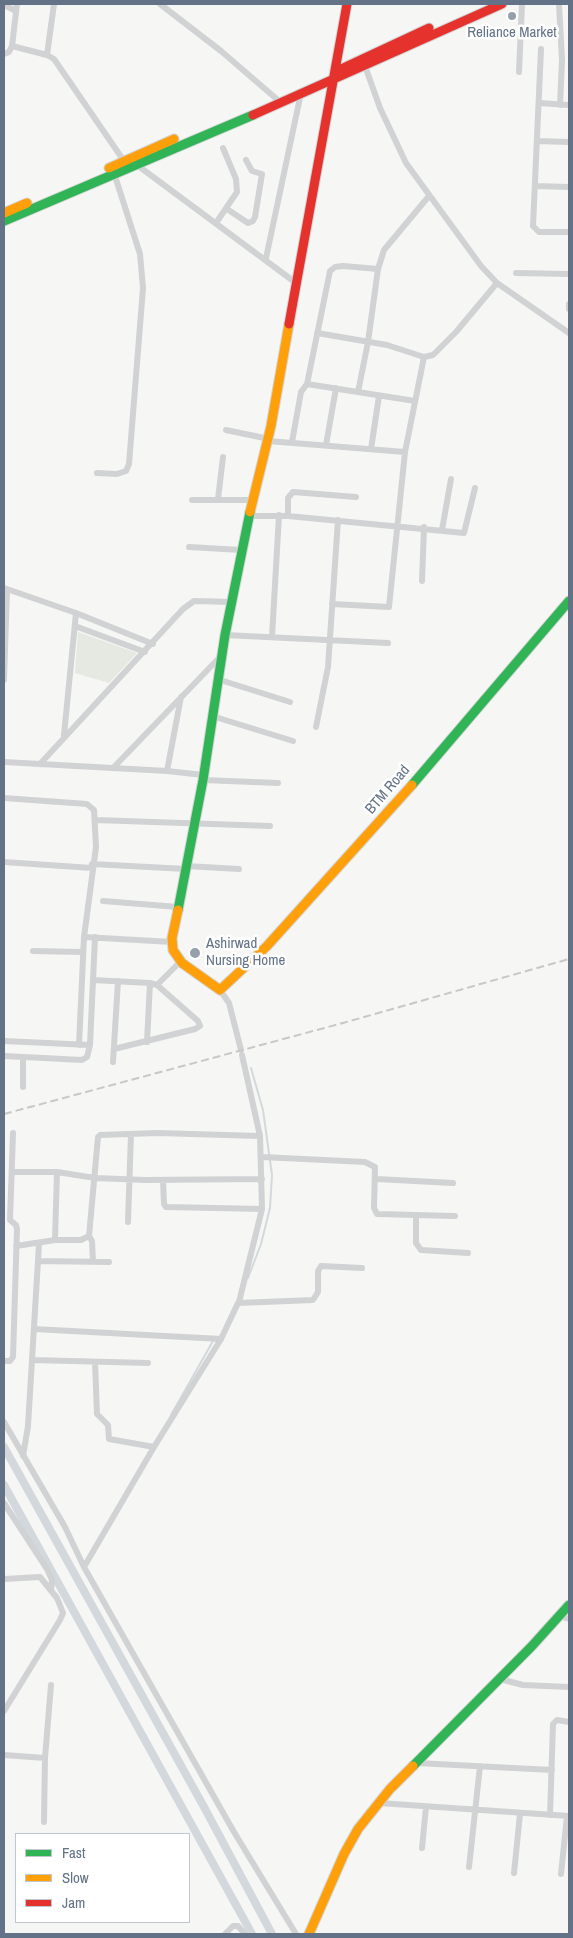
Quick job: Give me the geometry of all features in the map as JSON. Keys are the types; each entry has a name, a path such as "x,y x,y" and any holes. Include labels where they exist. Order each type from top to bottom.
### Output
{"main road":[{"path":"220,990 180,962 173,950 172,942 203,777 225,634 241,550 268,440 332,77 347,4"},
{"path":"4,221 114,173 137,165 276,99 301,92 484,4"},
{"path":"4,213 124,161 276,99 365,66 502,4"},
{"name":"BTM Road","path":"220,990 274,939 403,795 569,601"},
{"path":"308,1934 344,1854 358,1829 379,1803 569,1605"}],"street":[{"path":"47,55 54,4"},
{"path":"160,4 168,6 276,99"},
{"path":"519,72 522,4"},
{"path":"560,4 562,38 560,105"},
{"path":"4,5 17,7 12,46 9,52 4,54"},
{"path":"12,46 47,55 54,59 71,81 124,161"},
{"path":"541,50 534,230 539,232 569,232"},
{"path":"365,66 392,137 429,196 481,266 497,283 569,333"},
{"path":"266,258 301,92"},
{"path":"539,103 569,105"},
{"path":"537,141 569,142"},
{"path":"216,223 234,200 238,186 223,148"},
{"path":"227,209 248,223 254,221 262,174 252,171 246,160"},
{"path":"137,165 266,258 296,283"},
{"path":"97,473 117,474 126,471 130,464 143,288 140,254 114,173"},
{"path":"535,186 569,187"},
{"path":"358,392 368,342 378,269 384,250 429,196"},
{"path":"292,442 301,392 307,384 330,271 335,266 378,269"},
{"path":"516,273 569,274"},
{"path":"316,333 387,345 424,357 433,355 456,332 497,283"},
{"path":"569,304 569,309"},
{"path":"332,604 389,607 404,452 424,357"},
{"path":"307,384 415,401"},
{"path":"326,445 336,388"},
{"path":"370,449 379,396"},
{"path":"226,430 268,440 404,452"},
{"path":"218,499 223,457"},
{"path":"442,530 451,479"},
{"path":"249,516 279,515 424,527 460,533 466,531 475,488"},
{"path":"288,516 288,498 293,492 356,497"},
{"path":"192,500 253,500"},
{"path":"272,637 279,515"},
{"path":"316,727 328,667 338,520"},
{"path":"422,581 424,527"},
{"path":"189,547 241,550"},
{"path":"4,680 5,589 152,644"},
{"path":"40,764 64,735 145,652 183,609 194,601 232,602"},
{"path":"64,735 76,614"},
{"path":"75,626 145,652"},
{"path":"225,634 388,643"},
{"path":"113,768 221,656"},
{"path":"217,679 290,702"},
{"path":"167,771 181,696"},
{"path":"212,716 293,741"},
{"path":"4,762 167,771 203,777 278,783"},
{"path":"4,798 86,804 94,810 96,848 92,866 84,937 79,1044"},
{"path":"95,820 270,826"},
{"path":"4,862 239,869"},
{"path":"103,901 178,907"},
{"path":"84,937 172,942"},
{"path":"4,1056 82,1060 87,1057 90,1045 95,937"},
{"path":"33,950 84,952"},
{"path":"157,985 180,962"},
{"path":"93,980 157,985 198,1021 200,1026 147,1042 114,1049"},
{"path":"113,1062 118,981"},
{"path":"147,1042 150,983"},
{"path":"84,1567 154,1447 221,1339 239,1302 262,1209 262,1179 268,1158 260,1136 242,1053 228,1002 220,990"},
{"path":"4,1041 90,1045"},
{"path":"23,1058 23,1087"},
{"path":"4,1361 10,1361 13,1357 17,1226 10,1220 13,1133"},
{"path":"93,1262 92,1241 89,1236 98,1137 105,1134 260,1136"},
{"path":"128,1222 131,1134"},
{"path":"268,1158 365,1162 375,1167 375,1212 381,1215 455,1216"},
{"path":"12,1172 57,1172 95,1178 163,1180 262,1179"},
{"path":"55,1240 57,1172"},
{"path":"376,1179 453,1183"},
{"path":"4,1180 12,1180"},
{"path":"163,1180 164,1204 166,1207 262,1209"},
{"path":"416,1215 416,1243 421,1250 468,1253"},
{"path":"16,1246 39,1244 55,1240 81,1240 89,1236"},
{"path":"22,1456 28,1426 39,1244"},
{"path":"38,1261 109,1262"},
{"path":"239,1302 314,1300 318,1292 318,1271 321,1266 362,1268"},
{"path":"34,1329 221,1339"},
{"path":"32,1360 148,1363"},
{"path":"95,1362 97,1414 108,1425 109,1439 154,1447"},
{"path":"4,1422 22,1456 65,1527 84,1567 234,1832 296,1934"},
{"path":"4,1503 47,1568 52,1580 51,1590"},
{"path":"4,1579 40,1577 62,1606 63,1613 4,1711"},
{"path":"559,1616 569,1619"},
{"path":"500,1679 524,1685 569,1687"},
{"path":"44,1822 45,1758 50,1685"},
{"path":"550,1815 554,1721 569,1722"},
{"path":"4,1755 45,1758"},
{"path":"417,1763 552,1770"},
{"path":"469,1867 480,1766"},
{"path":"379,1803 568,1816 561,1874"},
{"path":"422,1848 426,1807"},
{"path":"514,1873 520,1814"},
{"path":"225,1934 233,1926 238,1926 245,1934"}],"shaded area":[{"path":"78,632 137,653 109,683 75,673"}],"waterway":[{"path":"248,1278 261,1244 270,1208 272,1175 263,1110 251,1068"},
{"path":"171,1415 213,1341"},
{"path":"4,1447 204,1807 272,1934"},
{"path":"4,1485 252,1934"}],"railway":[{"path":"4,1114 343,1023 569,959"}],"traffic: fast":[{"path":"4,221 253,115"},
{"path":"178,910 203,780 225,635 250,512"},
{"path":"412,785 569,601"},
{"path":"413,1766 532,1646 569,1605"}],"traffic: slow":[{"path":"109,168 174,139"},
{"path":"4,213 27,203"},
{"path":"250,512 271,426 289,324"},
{"path":"178,910 172,938 173,950 182,963 220,990 267,946 412,785"},
{"path":"309,1934 344,1854 358,1829 390,1789 413,1766"}],"traffic: jam":[{"path":"289,324 347,4"},
{"path":"253,115 502,4"},
{"path":"341,69 429,28"}],"place":[{"name":"Reliance Market","path":"512,16"},
{"name":"Ashirwad Nursing Home","path":"195,953"}]}
